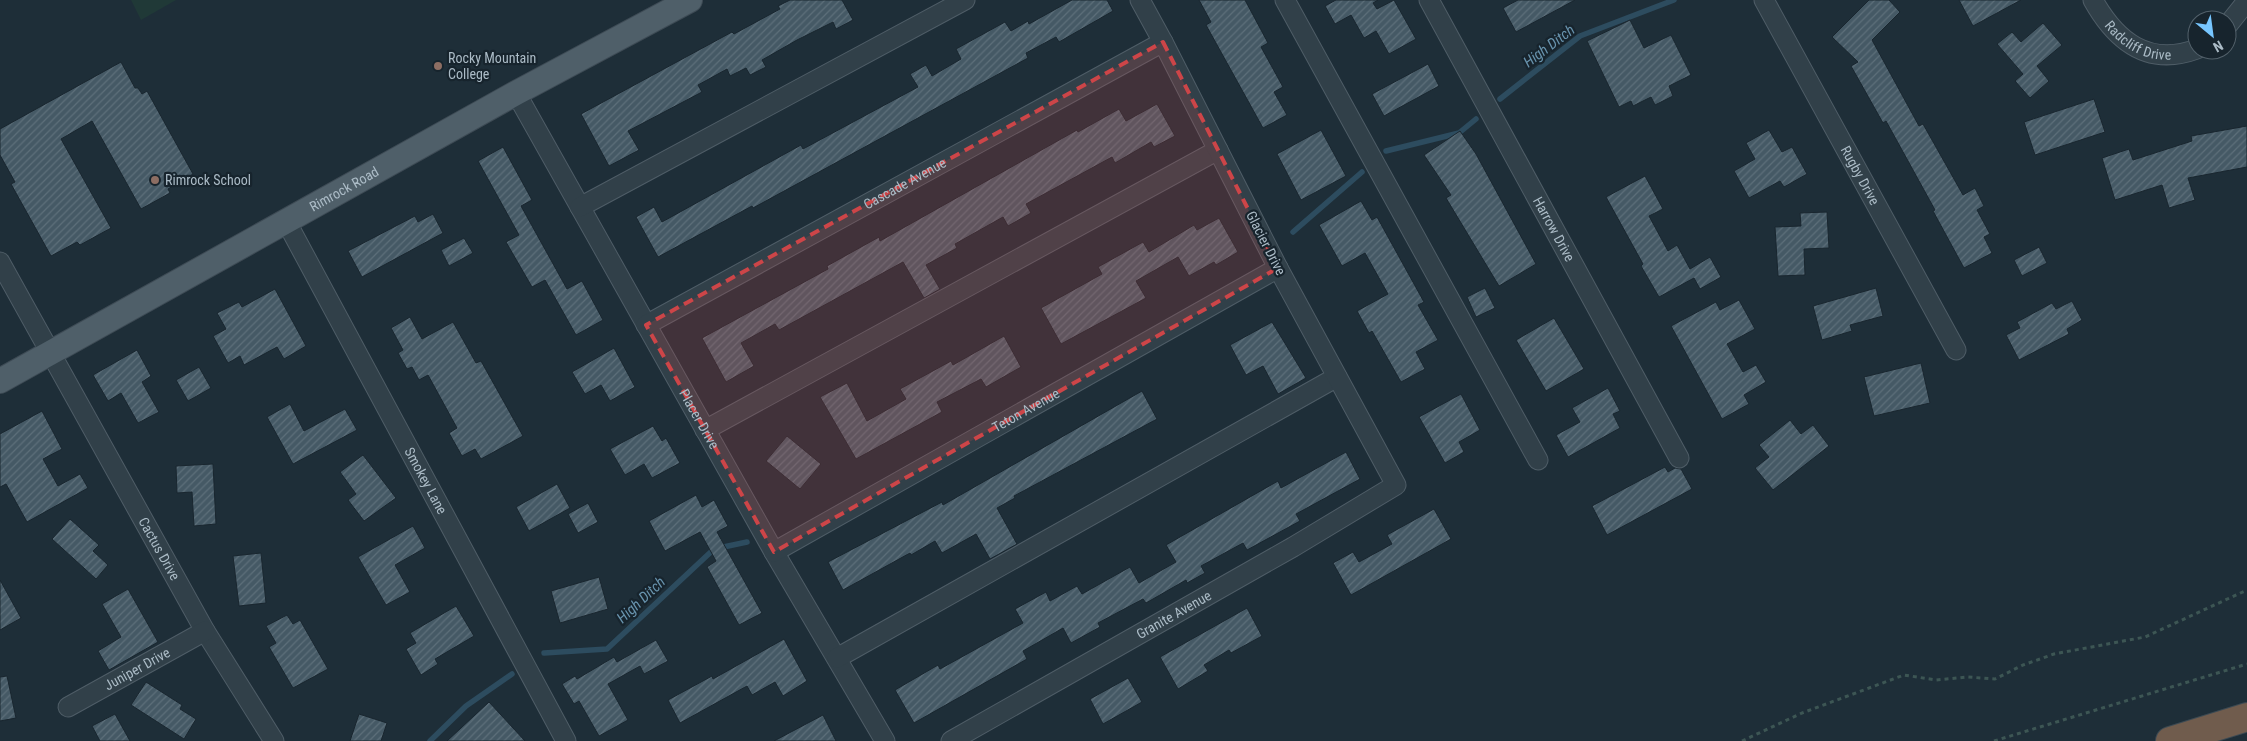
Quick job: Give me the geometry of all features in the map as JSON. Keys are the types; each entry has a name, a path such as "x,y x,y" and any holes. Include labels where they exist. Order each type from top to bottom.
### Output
{"highway":[{"path":"2170,741 2247,718"}],"main road":[{"name":"Rimrock Road","path":"0,381 516,93 690,0"}],"street":[{"path":"580,207 965,0"},
{"name":"Glacier Drive","path":"1140,0 1278,268 1396,485"},
{"path":"1285,0 1538,460"},
{"name":"Harrow Drive","path":"1429,0 1679,458"},
{"name":"Rugby Drive","path":"1764,0 1956,350"},
{"name":"Radcliff Drive","path":"2093,0 2112,29 2122,39 2138,48 2157,54 2174,54 2187,51"},
{"path":"2237,14 2247,1"},
{"name":"Cascade Avenue","path":"646,325 1163,42"},
{"name":"Placer Drive","path":"516,93 774,552 885,741"},
{"path":"705,430 1218,150"},
{"name":"Smokey Lane","path":"286,221 566,741"},
{"name":"Cactus Drive","path":"0,262 206,631 274,741"},
{"name":"Teton Avenue","path":"774,552 1278,268"},
{"path":"837,658 1337,377"},
{"name":"Granite Avenue","path":"951,741 1293,547 1396,485"},
{"name":"Juniper Drive","path":"68,707 206,631"}],"path":[{"path":"1742,741 1802,713 1904,675 1936,680 1968,677 1995,678 2054,654 2145,637 2247,590"},
{"path":"1994,741 2247,664"}],"highlighted area":[{"path":"1163,42 1278,268 774,552 646,325"}],"green space":[{"path":"131,0 176,0 141,20"}],"building":[{"path":"790,0 842,0 853,20 836,29 833,22 797,40 762,60 766,67 750,75 746,68 730,76 727,69 698,85 702,92 628,131 639,150 609,166 581,114 732,32 734,34 780,9 778,6"},
{"path":"1072,0 1107,0 1113,11 1059,42 1056,37 1026,53 1028,58 753,208 752,206 658,257 636,217 654,207 662,222 801,145 803,149 918,87 910,74 926,65 932,76 961,59 956,49 1005,22 1011,31 1028,21 1029,24"},
{"path":"1199,0 1245,0 1268,43 1261,47 1283,87 1274,92 1287,115 1263,128 1206,25 1211,22"},
{"path":"1336,0 1378,0 1373,3 1377,9 1394,0 1416,39 1389,54 1376,31 1364,38 1351,15 1335,24 1325,6"},
{"path":"1518,0 1575,0 1516,32 1503,8"},
{"path":"1869,0 1889,0 1900,12 1872,40 1919,126 1923,124 1963,195 1975,188 1984,206 1977,210 1990,234 1984,237 1992,253 1964,268 1933,211 1935,210 1886,121 1883,123 1851,66 1858,62 1832,37"},
{"path":"1959,0 2021,0 1973,26"},
{"path":"1630,20 1644,48 1671,35 1691,75 1669,86 1673,96 1655,105 1651,97 1633,106 1631,101 1619,107 1587,41"},
{"path":"2043,23 2062,45 2037,66 2049,81 2030,98 2015,81 2023,74 1997,44 2012,32 2021,42"},
{"path":"121,62 135,88 138,88 142,94 147,91 193,174 168,189 170,193 141,209 92,121 61,139 111,228 80,245 77,242 51,256 11,184 15,182 0,155 0,129"},
{"path":"1428,64 1439,86 1384,116 1372,94"},
{"path":"2094,99 2105,132 2035,155 2024,122"},
{"path":"1157,104 1175,136 1154,147 1151,142 1115,163 1112,157 1026,204 1031,213 1008,226 1003,217 955,244 957,248 926,265 940,289 924,298 903,262 779,330 775,324 741,343 754,366 726,382 702,338 828,269 827,266 879,237 880,241 1077,130 1078,132 1119,109 1126,121"},
{"path":"2247,126 2247,167 2188,178 2195,200 2169,208 2162,185 2115,200 2102,158 2129,149 2133,160 2192,141 2191,136"},
{"path":"1321,130 1346,176 1301,200 1277,154"},
{"path":"1769,130 1782,152 1792,147 1807,174 1784,187 1780,181 1749,198 1734,171 1755,159 1746,143"},
{"path":"1460,131 1476,154 1536,264 1499,286 1446,198 1451,195 1424,155"},
{"path":"503,147 532,200 521,206 567,289 582,281 603,320 576,335 545,280 532,287 506,242 519,235 478,161"},
{"path":"1645,176 1663,209 1649,216 1668,251 1677,245 1690,269 1710,257 1721,277 1700,289 1694,278 1659,297 1606,197"},
{"path":"1361,201 1372,220 1377,217 1424,302 1418,305 1438,340 1416,352 1425,369 1401,382 1372,331 1369,333 1357,311 1388,294 1365,253 1342,266 1319,225"},
{"path":"1827,212 1829,248 1804,249 1805,275 1778,276 1775,227 1801,226 1800,213"},
{"path":"433,214 443,233 362,277 348,251 415,216 418,222"},
{"path":"1219,218 1238,252 1216,265 1214,262 1189,276 1178,257 1136,281 1146,298 1061,344 1041,308 1102,274 1098,267 1143,242 1149,252 1194,225 1197,230"},
{"path":"464,238 473,253 449,266 441,250"},
{"path":"2039,247 2047,263 2022,276 2014,260"},
{"path":"1485,288 1495,308 1476,317 1467,297"},
{"path":"1876,288 1883,316 1850,325 1852,331 1822,340 1813,306"},
{"path":"275,289 306,346 284,359 277,347 244,365 240,356 228,363 213,336 226,329 217,313 239,302 242,307"},
{"path":"1739,300 1755,329 1727,344 1743,372 1756,365 1766,382 1744,395 1749,404 1722,419 1671,326 1716,302 1720,310"},
{"path":"2072,301 2082,320 2067,329 2069,334 2019,360 2006,335 2020,328 2017,322 2052,303 2056,309"},
{"path":"410,317 422,339 453,322 476,363 481,361 523,436 481,459 475,449 462,456 449,433 457,428 428,375 419,380 412,367 407,369 398,353 403,350 391,328"},
{"path":"1554,318 1584,369 1546,391 1516,340"},
{"path":"1272,322 1306,378 1278,394 1263,366 1246,375 1230,345"},
{"path":"1004,336 1021,367 986,387 981,379 937,402 942,412 856,459 820,397 847,383 867,421 906,399 900,389 951,361 953,365"},
{"path":"614,348 635,387 610,401 601,385 585,394 572,372"},
{"path":"137,350 151,376 142,382 159,412 138,423 121,393 108,401 93,375"},
{"path":"1921,363 1930,403 1874,416 1864,377"},
{"path":"199,367 211,388 188,401 176,380"},
{"path":"1608,388 1620,411 1613,414 1620,428 1568,457 1556,435 1580,422 1572,408"},
{"path":"1142,391 1157,419 1014,496 1015,498 997,508 1017,544 990,559 976,534 942,553 935,541 843,590 828,562 942,502 943,505"},
{"path":"1461,394 1480,430 1459,442 1464,452 1445,463 1419,417"},
{"path":"290,404 304,431 345,409 357,430 293,464 267,417"},
{"path":"42,411 62,449 43,459 58,486 80,474 88,488 27,522 6,484 0,487 0,434"},
{"path":"1790,420 1801,434 1813,425 1829,446 1773,490 1755,468 1769,457 1759,445"},
{"path":"653,426 662,441 666,438 680,463 652,478 644,464 625,475 610,449"},
{"path":"787,436 821,464 800,489 766,461"},
{"path":"1346,452 1360,479 1296,514 1300,521 1247,550 1243,543 1201,566 1205,573 1187,583 1186,580 1146,603 1143,599 1098,623 1100,627 1071,643 1063,628 1023,651 1027,659 914,723 895,690 938,665 940,669 1023,623 1015,609 1046,592 1050,601 1077,586 1082,594 1130,567 1139,583 1176,562 1166,545 1278,481 1281,488"},
{"path":"363,455 396,498 364,521 348,500 356,494 340,472"},
{"path":"213,464 216,524 194,526 192,492 177,493 176,466"},
{"path":"1665,467 1668,472 1675,468 1681,469 1692,489 1607,535 1592,506"},
{"path":"557,484 570,508 529,531 516,507"},
{"path":"696,495 702,507 714,500 728,526 717,532 762,613 739,625 707,567 716,561 700,532 665,551 649,521"},
{"path":"588,503 598,522 578,533 568,514"},
{"path":"1434,509 1451,539 1351,595 1333,563 1353,552 1359,562 1392,544 1387,535"},
{"path":"70,519 99,545 93,551 108,565 96,579 52,539"},
{"path":"413,526 425,548 395,565 410,592 386,605 358,557"},
{"path":"261,553 266,603 239,606 233,556"},
{"path":"599,577 608,609 560,623 551,591"},
{"path":"0,580 21,618 0,630"},
{"path":"128,589 158,642 109,670 98,651 121,637 102,604"},
{"path":"456,606 474,636 435,659 438,664 421,675 406,649 416,643 410,633"},
{"path":"1247,608 1262,636 1231,653 1229,650 1204,665 1208,671 1178,689 1160,657"},
{"path":"287,615 293,624 300,620 328,669 293,688 269,647 276,643 266,626"},
{"path":"784,639 807,681 783,696 775,682 752,695 747,686 680,723 668,700 712,676 713,679"},
{"path":"656,640 668,661 644,674 640,666 608,684 628,720 599,736 579,701 574,704 562,684 575,676 577,679 614,657 617,662"},
{"path":"7,676 16,718 0,721 0,677"},
{"path":"1128,678 1142,702 1103,724 1090,699"},
{"path":"146,682 182,705 180,709 196,719 184,739 131,705"},
{"path":"489,702 525,741 447,741"},
{"path":"115,714 130,741 100,741 92,726"},
{"path":"359,714 387,723 381,741 350,741"},
{"path":"823,715 836,741 774,741"}],"waterway":[{"name":"High Ditch","path":"1500,99 1580,36 1674,0"},
{"name":"High Ditch","path":"1386,151 1459,133 1476,119"},
{"name":"High Ditch","path":"1293,232 1362,172"},
{"name":"High Ditch","path":"544,653 607,649 714,549 747,542"},
{"name":"High Ditch","path":"430,741 466,706 512,674"}],"place":[{"name":"Rocky Mountain College","path":"438,66"},
{"name":"Rimrock School","path":"155,180"}]}
